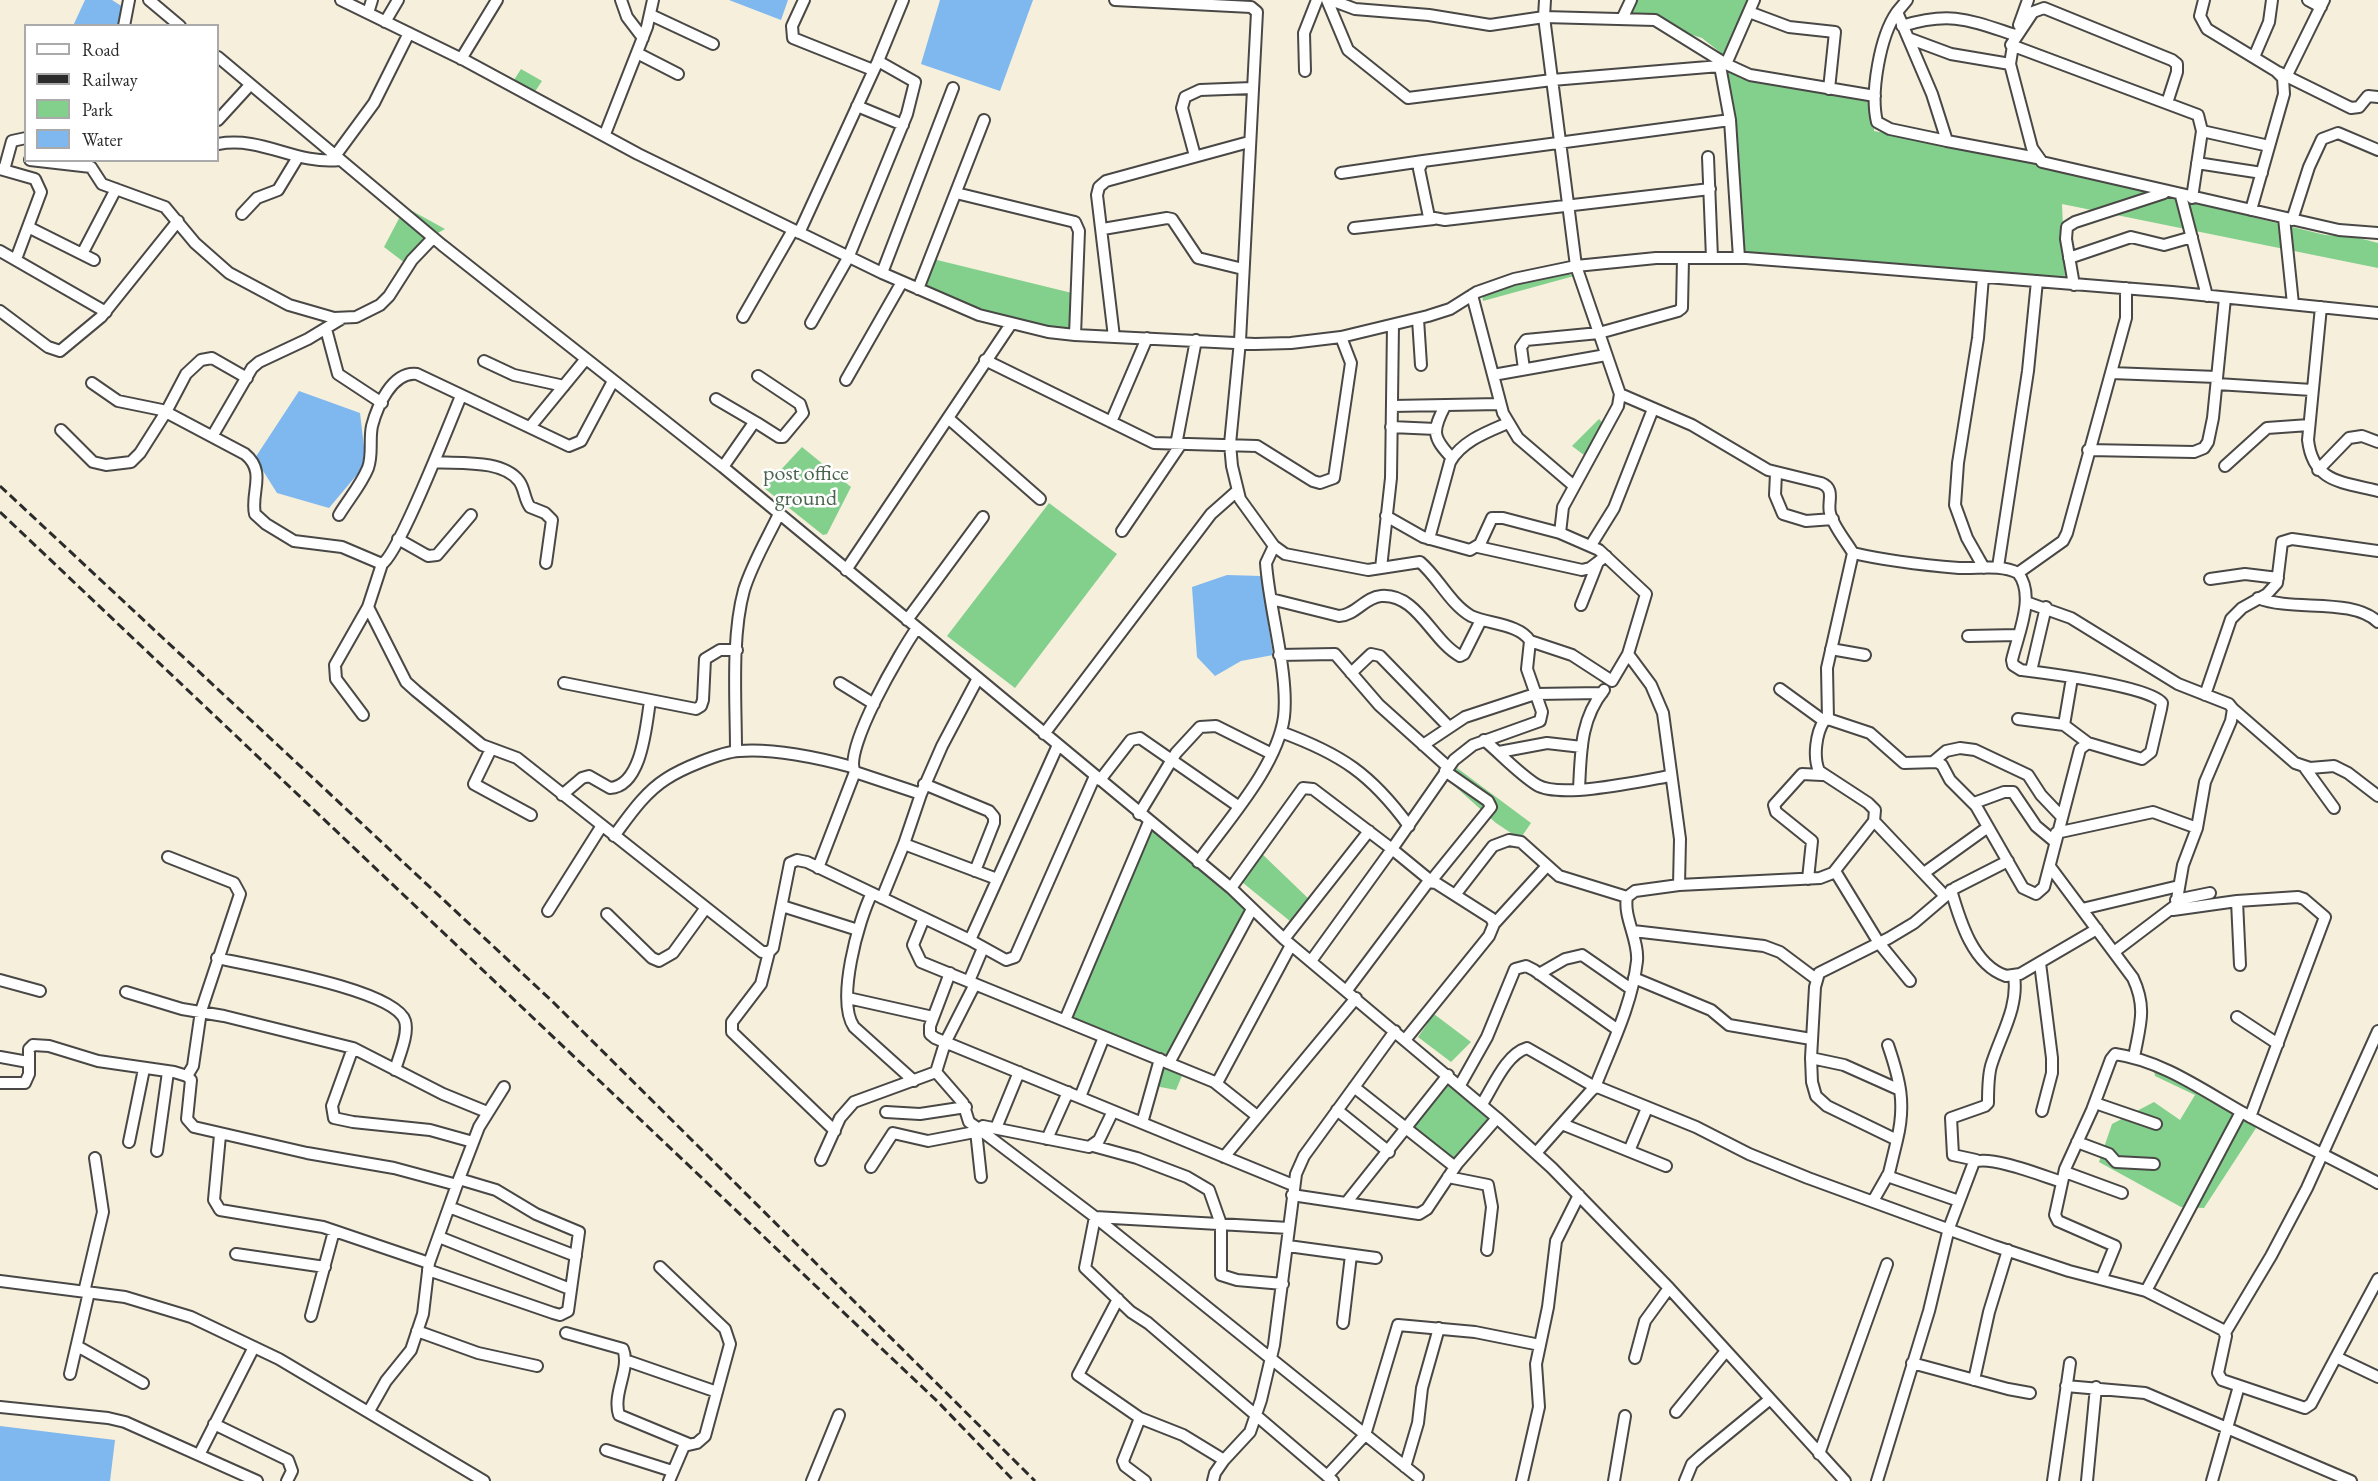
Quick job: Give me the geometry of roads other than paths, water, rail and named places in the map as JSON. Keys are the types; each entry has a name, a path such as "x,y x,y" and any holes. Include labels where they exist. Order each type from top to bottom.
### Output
{"street":[{"path":"124,24 129,0"},
{"path":"149,0 178,24"},
{"path":"341,0 461,59 638,153 848,258 979,315 1011,324 1075,335 1291,343 1341,337 1450,309 1472,295 1514,279 1576,266 1656,258 1739,258 2126,288 2378,313"},
{"path":"368,13 372,0"},
{"path":"385,22 398,0"},
{"path":"461,59 497,0"},
{"path":"621,0 627,17 643,38"},
{"path":"605,134 643,38 651,15 653,0"},
{"path":"804,0 792,26 793,38 915,82 903,125 848,258 811,323"},
{"path":"743,317 796,232 857,106 903,0"},
{"path":"1116,0 1255,9 1258,17 1249,142 1240,342 1230,444 1236,491 1274,546 1295,558 1359,569 1420,562 1464,611 1481,620 1512,629 1530,641 1572,655 1612,681"},
{"path":"1305,71 1304,33 1317,0"},
{"path":"1723,65 1552,80 1408,98 1348,50 1329,0 1490,25 1544,17 1623,17 1660,21 1723,65 1758,78 1875,96"},
{"path":"1545,0 1544,17 1576,266 1620,394 1615,414 1563,507 1560,533"},
{"path":"1623,17 1631,0"},
{"path":"1739,258 1730,120 1723,65 1754,0"},
{"path":"1907,0 1897,12 1882,42 1875,96 1876,122 1882,127 2037,158 2047,164 2339,230 2378,233"},
{"path":"2028,0 2013,40 2010,64 2032,148 2037,158"},
{"path":"2204,0 2200,11 2202,23 2282,73 2351,108 2359,107 2368,96 2378,97"},
{"path":"2254,57 2269,22 2272,0"},
{"path":"2251,210 2284,94 2282,73 2322,3 2308,0"},
{"path":"2013,40 2033,12 2044,8 2172,60 2176,64 2177,72 2168,103"},
{"path":"1749,12 1789,27 1835,32 1829,89"},
{"path":"1897,12 1932,94 1947,141"},
{"path":"651,15 713,44"},
{"path":"1902,26 1931,17 1948,16 2198,115 2202,131 2197,163 2187,197 2192,237 2207,296"},
{"path":"219,144 244,141 320,162 337,158 374,103 409,33"},
{"path":"1908,38 1951,54 2010,64"},
{"path":"637,53 678,74"},
{"path":"219,58 433,238 723,467 908,620 1231,888 1288,942 1482,1104 1536,1152 1669,1288 1845,1481"},
{"path":"219,119 250,85"},
{"path":"882,273 953,88"},
{"path":"1195,156 1182,108 1185,97 1200,90 1252,88"},
{"path":"857,106 903,125"},
{"path":"918,289 984,120"},
{"path":"1341,172 1730,120"},
{"path":"2202,131 2269,146"},
{"path":"2294,304 2288,219 2322,139 2338,133 2378,150"},
{"path":"16,259 41,192 35,179 2,170 12,141 24,138"},
{"path":"1114,337 1103,229 1097,195 1103,183 1249,142"},
{"path":"242,214 257,198 278,190 298,157"},
{"path":"1708,157 1712,258"},
{"path":"1423,160 1419,169 1426,211 1434,219"},
{"path":"22,175 29,162"},
{"path":"61,162 92,164 102,184 159,204 178,221 218,265 243,282 289,304 341,319 356,317 385,300 407,266 433,238"},
{"path":"2197,163 2262,173"},
{"path":"82,254 116,189"},
{"path":"1354,228 1710,189"},
{"path":"2074,285 2067,227 2075,222 2166,192"},
{"path":"956,193 1075,222 1079,231 1075,335"},
{"path":"1103,229 1159,218 1172,219 1198,258 1243,269"},
{"path":"0,311 56,351 65,347 106,312 178,221"},
{"path":"28,227 94,260"},
{"path":"2069,258 2131,237 2164,245 2192,237"},
{"path":"0,251 106,312"},
{"path":"1524,369 1521,346 1523,342 1599,333 1672,314 1682,308 1683,258"},
{"path":"1983,277 1978,338 1958,463 1955,505 1967,538 1984,568"},
{"path":"1998,567 2028,371 2037,281"},
{"path":"846,380 902,282"},
{"path":"2018,573 2062,541 2126,318 2126,288"},
{"path":"1472,295 1500,404 1508,423 1518,438 1574,486"},
{"path":"2088,450 2199,450 2208,442 2225,298"},
{"path":"2321,307 2309,425 2310,455 2318,470 2335,479 2378,491"},
{"path":"213,435 252,368 265,358 326,329 341,319"},
{"path":"1418,319 1421,365"},
{"path":"846,570 1011,324"},
{"path":"1381,568 1391,427 1393,325"},
{"path":"326,329 338,374 382,403"},
{"path":"985,360 1154,443 1230,444 1263,449 1312,481 1320,483 1334,478 1351,363 1341,337"},
{"path":"1111,422 1147,338"},
{"path":"1122,531 1178,445 1196,340"},
{"path":"1493,375 1606,355"},
{"path":"61,430 93,462 106,465 126,463 140,453 166,412 186,374 206,357 247,378"},
{"path":"530,427 585,360"},
{"path":"484,361 514,375 564,386"},
{"path":"339,516 368,467 373,424 382,403 391,386 411,373 562,444 578,444 613,381"},
{"path":"2111,373 2312,390"},
{"path":"716,399 779,437 783,437 803,410 800,404 758,376"},
{"path":"92,383 118,401 166,412 245,454 252,462 258,479 254,509 258,519 294,541 342,547 381,564"},
{"path":"1620,394 1692,425 1776,473 1825,484 1830,491 1830,514 1853,553 1827,668 1826,720 1819,731 1816,760 1822,775"},
{"path":"363,715 340,686 335,672 339,657 368,607 376,589 381,564 389,556 398,539 434,462 461,396"},
{"path":"1392,406 1500,404"},
{"path":"1445,406 1436,429 1437,440 1452,458"},
{"path":"1591,545 1614,508 1653,409"},
{"path":"948,418 1040,499"},
{"path":"723,467 749,427 757,423"},
{"path":"1429,539 1452,458 1469,442 1508,423"},
{"path":"2225,466 2267,429 2309,425"},
{"path":"1391,427 1436,429"},
{"path":"2318,470 2349,438 2362,436 2378,442"},
{"path":"434,462 495,467 520,482 530,507 545,513 552,520 546,563"},
{"path":"1776,473 1775,495 1783,514 1806,521 1833,519"},
{"path":"1044,734 1210,514 1236,491"},
{"path":"736,751 737,650 745,588 779,514"},
{"path":"398,539 428,556 437,555 471,515"},
{"path":"1386,516 1429,539 1470,550 1478,547 1578,570 1590,568 1602,559"},
{"path":"908,620 983,517"},
{"path":"1478,547 1492,518 1503,518 1560,533 1591,545 1602,559 1646,594 1628,654 1612,681 1593,705 1584,728 1579,789"},
{"path":"2205,695 2231,619 2242,608 2274,587 2278,578 2280,547 2287,539 2378,551"},
{"path":"1198,862 1272,754 1281,732 1284,693 1266,563 1274,546"},
{"path":"1853,553 1891,560 1984,568 1998,567 2018,573 2026,587 2026,602 2013,665 2021,670 2154,695 2162,703 2151,753 2146,758 2088,743 2064,725 2018,719"},
{"path":"1581,605 1602,559"},
{"path":"2210,579 2245,574 2278,578"},
{"path":"1271,599 1339,616 1349,614 1375,597 1389,596 1403,600 1460,656 1464,654 1481,620"},
{"path":"2258,598 2278,605 2357,610 2378,622"},
{"path":"2026,602 2046,607 2071,618 2178,684 2229,704 2295,763 2305,768 2334,808"},
{"path":"368,607 406,682 474,739 491,749 517,758 751,945 762,952 769,952"},
{"path":"2031,671 2046,607"},
{"path":"818,868 853,770 853,756 874,704 895,659 917,628"},
{"path":"1968,636 2018,636"},
{"path":"1311,960 1409,826 1447,769 1473,745 1537,724 1542,712 1527,669 1530,641"},
{"path":"1831,649 1865,655"},
{"path":"564,684 696,709 704,700 705,659 720,650 737,650"},
{"path":"1224,1157 1351,994 1425,884 1431,881 1491,807 1488,801 1447,769 1372,697 1335,654 1279,655"},
{"path":"1351,673 1371,654 1380,656 1448,726"},
{"path":"1628,654 1659,699 1680,840 1679,885"},
{"path":"914,1081 854,1027 848,1018 848,998 858,930 863,911 877,896 904,844 923,789 978,678"},
{"path":"2064,725 2072,678"},
{"path":"840,683 874,704"},
{"path":"1780,689 1826,720 1870,733 1904,763 1934,762 1942,765 1950,780 1974,803 2023,888 2031,894 2036,894 2044,887 2051,868 2055,837 2078,753 2088,743"},
{"path":"1423,745 1448,726 1470,714 1535,694 1602,693"},
{"path":"562,795 582,778 588,777 610,788 623,783 639,758 650,701"},
{"path":"2175,905 2183,866 2197,828 2205,782 2231,721 2233,709"},
{"path":"1139,814 1170,760 1197,729 1205,725 1216,726 1272,754"},
{"path":"1281,732 1341,758 1379,788 1409,826"},
{"path":"834,1131 732,1032 732,1022 761,984 769,952 776,939 790,863 797,860 807,862 970,939 1006,960 1011,960 1017,953 1098,778 1136,738 1145,740 1170,760 1238,806"},
{"path":"1484,740 1538,785 1552,789 1623,785 1670,776"},
{"path":"1499,752 1547,743 1582,747"},
{"path":"970,939 1058,745"},
{"path":"1934,762 1946,751 1960,748 1975,750 2028,775 2041,795 2061,816"},
{"path":"491,749 474,784 531,815"},
{"path":"614,836 635,807 668,778 736,751 825,760 989,811 993,815 994,823 975,871"},
{"path":"2305,768 2334,766 2348,772 2378,796"},
{"path":"1809,879 1812,842 1776,812 1774,805 1802,774 1822,775 1873,807 1875,821 1924,873 1948,893 1978,954 2000,974 2014,976 2097,929"},
{"path":"1231,888 1303,788 1314,789 1431,881 1483,912 1494,924"},
{"path":"1974,803 2004,792 2013,792 2036,826 2055,837 2153,812 2197,828"},
{"path":"1627,897 1635,891 1679,885 1809,879 1828,876 1835,871 1875,821"},
{"path":"1065,1020 1149,822"},
{"path":"1924,873 1988,826"},
{"path":"548,911 601,827"},
{"path":"924,918 914,938 913,950 921,962 1218,1083 1288,942 1369,831"},
{"path":"1455,895 1493,846 1502,841 1521,842 1546,867 1566,879 1627,897"},
{"path":"904,844 997,879"},
{"path":"168,857 222,877 239,888 240,899 217,958 201,1011 194,1066 188,1076 191,1087 187,1119 194,1127 220,1135 496,1190 536,1214 579,1232 568,1311 560,1315 334,1232 220,1210 214,1200 220,1135"},
{"path":"1897,1140 1816,1096 1812,1082 1811,1039 1816,979 1827,967 1879,943 1914,923 1948,893 2008,861"},
{"path":"1405,1040 1493,931 1494,924 1546,867"},
{"path":"2051,868 2133,978 2143,1004 2134,1057"},
{"path":"1835,871 1879,943 1910,981"},
{"path":"2082,909 2179,886"},
{"path":"2114,952 2175,905 2210,892"},
{"path":"1536,1152 1595,1088 1618,1030 1632,983 1637,951 1627,897"},
{"path":"2146,1291 2246,1114 2278,1044 2325,917 2311,904 2298,897 2175,905"},
{"path":"2237,901 2240,965"},
{"path":"782,906 858,930"},
{"path":"607,914 652,958 659,960 673,953 705,909"},
{"path":"1142,1123 1165,1061 1252,909"},
{"path":"1633,931 1773,949 1816,979"},
{"path":"936,1072 945,1043 972,983 983,948"},
{"path":"1539,974 1565,959 1582,955 1632,983 1711,1010 1729,1024 1811,1039"},
{"path":"217,958 356,990 387,1002 400,1012 406,1023 395,1070"},
{"path":"2040,963 2052,1058 2052,1073 2042,1111"},
{"path":"1460,1085 1487,1037 1515,969 1526,966 1618,1030"},
{"path":"950,973 933,1017 930,1034 945,1043 1224,1157 1293,1190 1346,1203 1419,1214 1427,1209 1451,1172 1497,1118"},
{"path":"2014,976 2015,989 2009,1014 1989,1072 1988,1103 1951,1118 1953,1155 2063,1177 2121,1193"},
{"path":"0,980 40,991"},
{"path":"126,992 182,1009 201,1011 353,1048 487,1112"},
{"path":"848,998 933,1017"},
{"path":"2237,1017 2278,1044"},
{"path":"1213,1481 1224,1460 1250,1432 1256,1417 1272,1359 1288,1246 1293,1190 1304,1156 1395,1031"},
{"path":"2378,1031 2323,1154 2271,1256 2225,1332 2218,1373 2222,1380 2308,1407 2378,1279"},
{"path":"1080,1097 1104,1036"},
{"path":"0,1083 25,1083 29,1074 29,1049 41,1044 98,1061 188,1076"},
{"path":"1873,1201 1887,1176 1904,1116 1900,1090 1888,1045"},
{"path":"353,1048 332,1106 331,1113 334,1118 430,1130 473,1142"},
{"path":"1482,1104 1511,1059 1520,1050 1527,1048 1595,1088 1696,1127 1761,1159 2008,1250 2146,1291 2225,1332"},
{"path":"2102,1278 2115,1248 2056,1220 2063,1177 2095,1104 2113,1055 2134,1057 2182,1077 2246,1114 2378,1183"},
{"path":"0,1057 28,1062"},
{"path":"1811,1058 1844,1065 1900,1090"},
{"path":"129,1142 144,1069"},
{"path":"157,1151 168,1072"},
{"path":"821,1160 847,1108 854,1102 936,1072"},
{"path":"936,1072 966,1107 969,1122 978,1130 1095,1217 1418,1477"},
{"path":"996,1128 1019,1072"},
{"path":"1346,1203 1389,1152 1448,1075"},
{"path":"1211,1080 1257,1116"},
{"path":"369,1411 386,1381 411,1350 423,1314 429,1267 449,1207 473,1142 487,1112 504,1087"},
{"path":"1354,1087 1408,1127 1451,1172 1488,1185 1492,1207 1487,1250"},
{"path":"1047,1139 1068,1092"},
{"path":"2095,1104 2156,1124"},
{"path":"886,1112 920,1114 966,1107"},
{"path":"1629,1151 1647,1108"},
{"path":"1337,1110 1389,1152"},
{"path":"1093,1146 1113,1111"},
{"path":"1562,1124 1666,1166"},
{"path":"871,1167 891,1134 928,1141 978,1130 983,1126 1084,1147 1093,1146 1137,1158 1203,1185 1212,1194 1221,1224 1221,1275 1236,1280 1283,1284"},
{"path":"978,1130 981,1177"},
{"path":"2077,1142 2109,1154 2116,1162 2154,1164"},
{"path":"70,1374 103,1212 95,1158"},
{"path":"1876,1481 1929,1311 1949,1228 1976,1160"},
{"path":"1887,1176 1959,1201"},
{"path":"1522,1481 1539,1407 1536,1364 1556,1241 1579,1195"},
{"path":"449,1207 576,1256"},
{"path":"1095,1217 1289,1228"},
{"path":"1095,1217 1085,1268 1118,1299 1330,1479 1365,1435 1397,1326 1439,1328 1540,1345"},
{"path":"311,1316 334,1232"},
{"path":"439,1237 570,1288"},
{"path":"1288,1246 1376,1258"},
{"path":"1974,1380 1989,1312 2008,1250"},
{"path":"236,1254 325,1267"},
{"path":"1343,1323 1351,1255"},
{"path":"1819,1454 1887,1264"},
{"path":"606,1450 671,1476 680,1451 689,1444 702,1441 705,1436 729,1344 725,1329 660,1267"},
{"path":"0,1281 125,1297 159,1305 254,1347 369,1411 480,1480"},
{"path":"1635,1358 1645,1321 1669,1288"},
{"path":"1118,1299 1078,1376 1140,1418 1183,1435 1224,1460"},
{"path":"1405,1467 1418,1423 1422,1388 1439,1328"},
{"path":"417,1330 478,1353 537,1366"},
{"path":"566,1334 619,1346 623,1349 625,1360 619,1393 619,1415 689,1444"},
{"path":"77,1346 143,1383"},
{"path":"199,1455 254,1347"},
{"path":"1676,1412 1726,1351"},
{"path":"2336,1357 2378,1377"},
{"path":"625,1360 717,1392"},
{"path":"1912,1363 2030,1393"},
{"path":"2053,1481 2070,1363"},
{"path":"2066,1386 2145,1393 2351,1481"},
{"path":"2212,1481 2220,1459 2225,1426 2239,1386"},
{"path":"2087,1481 2096,1387"},
{"path":"1685,1481 1692,1464 1701,1455 1769,1400"},
{"path":"0,1407 108,1418 125,1422 257,1481"},
{"path":"812,1481 839,1415"},
{"path":"1614,1481 1625,1416"},
{"path":"1140,1418 1123,1461 1125,1466 1144,1481"},
{"path":"214,1424 288,1460 291,1471 287,1481"}],"water":[{"path":"85,0 112,0 123,7 120,24 74,24"},
{"path":"729,0 788,0 781,20"},
{"path":"940,0 1033,0 1000,91 921,64"},
{"path":"299,391 360,413 366,464 329,508 277,493 255,458"},
{"path":"1227,575 1261,576 1273,655 1241,661 1215,676 1197,657 1192,587"},
{"path":"0,1426 115,1440 110,1481 0,1481"}],"railway":[{"path":"0,486 553,1002 1035,1481"},
{"path":"0,512 938,1402 1014,1481"}],"park label":[{"name":"post office ground","path":"806,486"}]}
